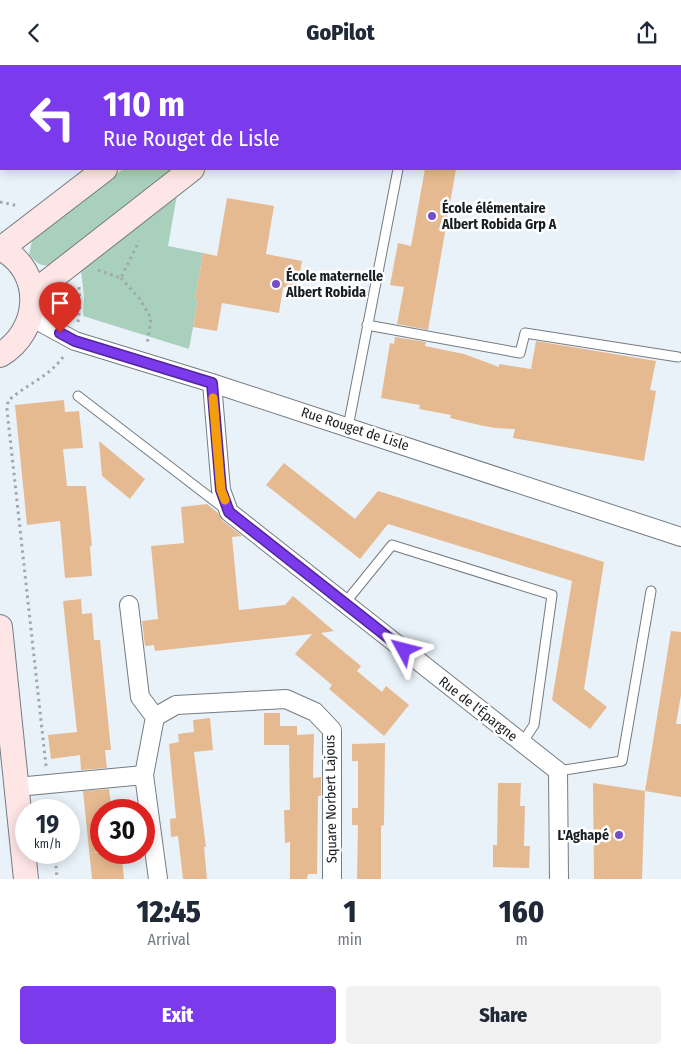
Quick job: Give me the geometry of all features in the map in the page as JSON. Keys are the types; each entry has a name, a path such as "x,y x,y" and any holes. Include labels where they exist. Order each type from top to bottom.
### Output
{"street":[{"path":"1,358 23,335 31,317 33,293 26,272 14,257 1,248 104,170"},
{"path":"33,293 191,170"},
{"name":"Rue Rouget de Lisle","path":"31,317 75,341 212,383 681,537"},
{"path":"212,383 221,490 229,512"},
{"name":"Rue de l'Épargne","path":"229,512 558,771"},
{"path":"129,605 140,697 155,717 144,775 158,879"},
{"path":"0,627 26,879"},
{"name":"Square Norbert Lajous","path":"155,717 176,705 286,699 315,712 332,730 332,879"},
{"path":"558,771 559,879"},
{"path":"17,787 144,775"}],"lane":[{"path":"348,427 394,170"},
{"path":"367,325 520,353 525,333 678,357"},
{"path":"78,395 229,512"},
{"path":"345,603 392,545 552,595 534,725 522,743"},
{"path":"558,771 622,761 651,591"}],"path":[{"path":"121,278 139,297 151,318 144,362"},
{"path":"49,799 7,410 8,401 36,382 61,361 75,341"},
{"path":"56,864 57,879"}],"green space":[{"path":"122,170 173,170 52,265 39,264 29,254 32,241"},
{"path":"177,195 168,246 203,253 195,299 198,300 189,349 83,316 84,297 81,271"}],"building":[{"path":"425,170 456,170 428,330 397,324 404,287 390,285 398,243 411,246"},
{"path":"227,198 274,206 266,254 302,261 297,289 283,287 279,313 222,303 217,331 193,327 198,300 195,299 203,253 217,256"},
{"path":"395,337 426,342 425,346 464,354 499,367 499,364 531,369 536,341 656,361 650,390 656,391 644,461 513,438 515,429 479,425 450,418 451,415 419,409 420,405 381,398 390,343 394,344"},
{"path":"64,400 65,412 79,411 83,448 63,449 67,486 86,486 92,546 90,546 92,576 65,578 60,521 27,525 15,405"},
{"path":"99,441 145,479 130,499 102,476"},
{"path":"284,463 355,519 378,491 604,562 584,689 607,707 590,729 552,700 572,581 388,524 360,559 266,485"},
{"path":"207,504 218,513 222,520 242,536 232,537 239,610 285,605 293,596 334,631 321,633 361,666 357,671 382,692 386,686 409,705 384,736 329,689 332,685 295,654 312,634 155,651 154,645 145,646 142,621 158,619 151,546 184,543 181,507"},
{"path":"81,599 82,614 92,613 94,640 100,640 111,750 105,750 107,768 81,770 80,755 51,759 48,735 77,732 63,601"},
{"path":"671,631 681,632 681,695 676,724 681,724 681,797 645,791"},
{"path":"264,713 280,713 280,726 297,726 297,735 314,734 313,778 321,777 321,796 318,796 317,874 308,874 307,879 290,879 290,842 285,843 284,810 290,810 289,745 264,745"},
{"path":"210,718 213,750 194,752 206,847 204,847 207,879 183,879 178,836 171,837 170,819 176,818 169,744 179,742 178,734 194,732 193,720"},
{"path":"385,743 384,825 381,826 381,879 357,879 358,825 352,825 352,808 358,808 358,761 352,761 352,744"},
{"path":"498,783 521,783 520,806 525,806 524,846 530,846 529,868 493,867 493,845 497,845"},
{"name":"L'Aghapé","path":"593,783 645,791 642,879 594,879"},
{"path":"109,789 110,799 90,799 90,859 83,791"},
{"path":"90,864 122,864 124,879 92,879"}],"slow traffic":[{"path":"213,398 221,490 225,500"}],"place":[{"name":"École élémentaire Albert Robida Grp A","path":"432,216"},
{"name":"École maternelle Albert Robida","path":"276,284"},
{"name":"L'Aghapé","path":"619,835"}],"route":[{"path":"60,333 75,341 212,383 221,490 229,512 404,650"}]}
